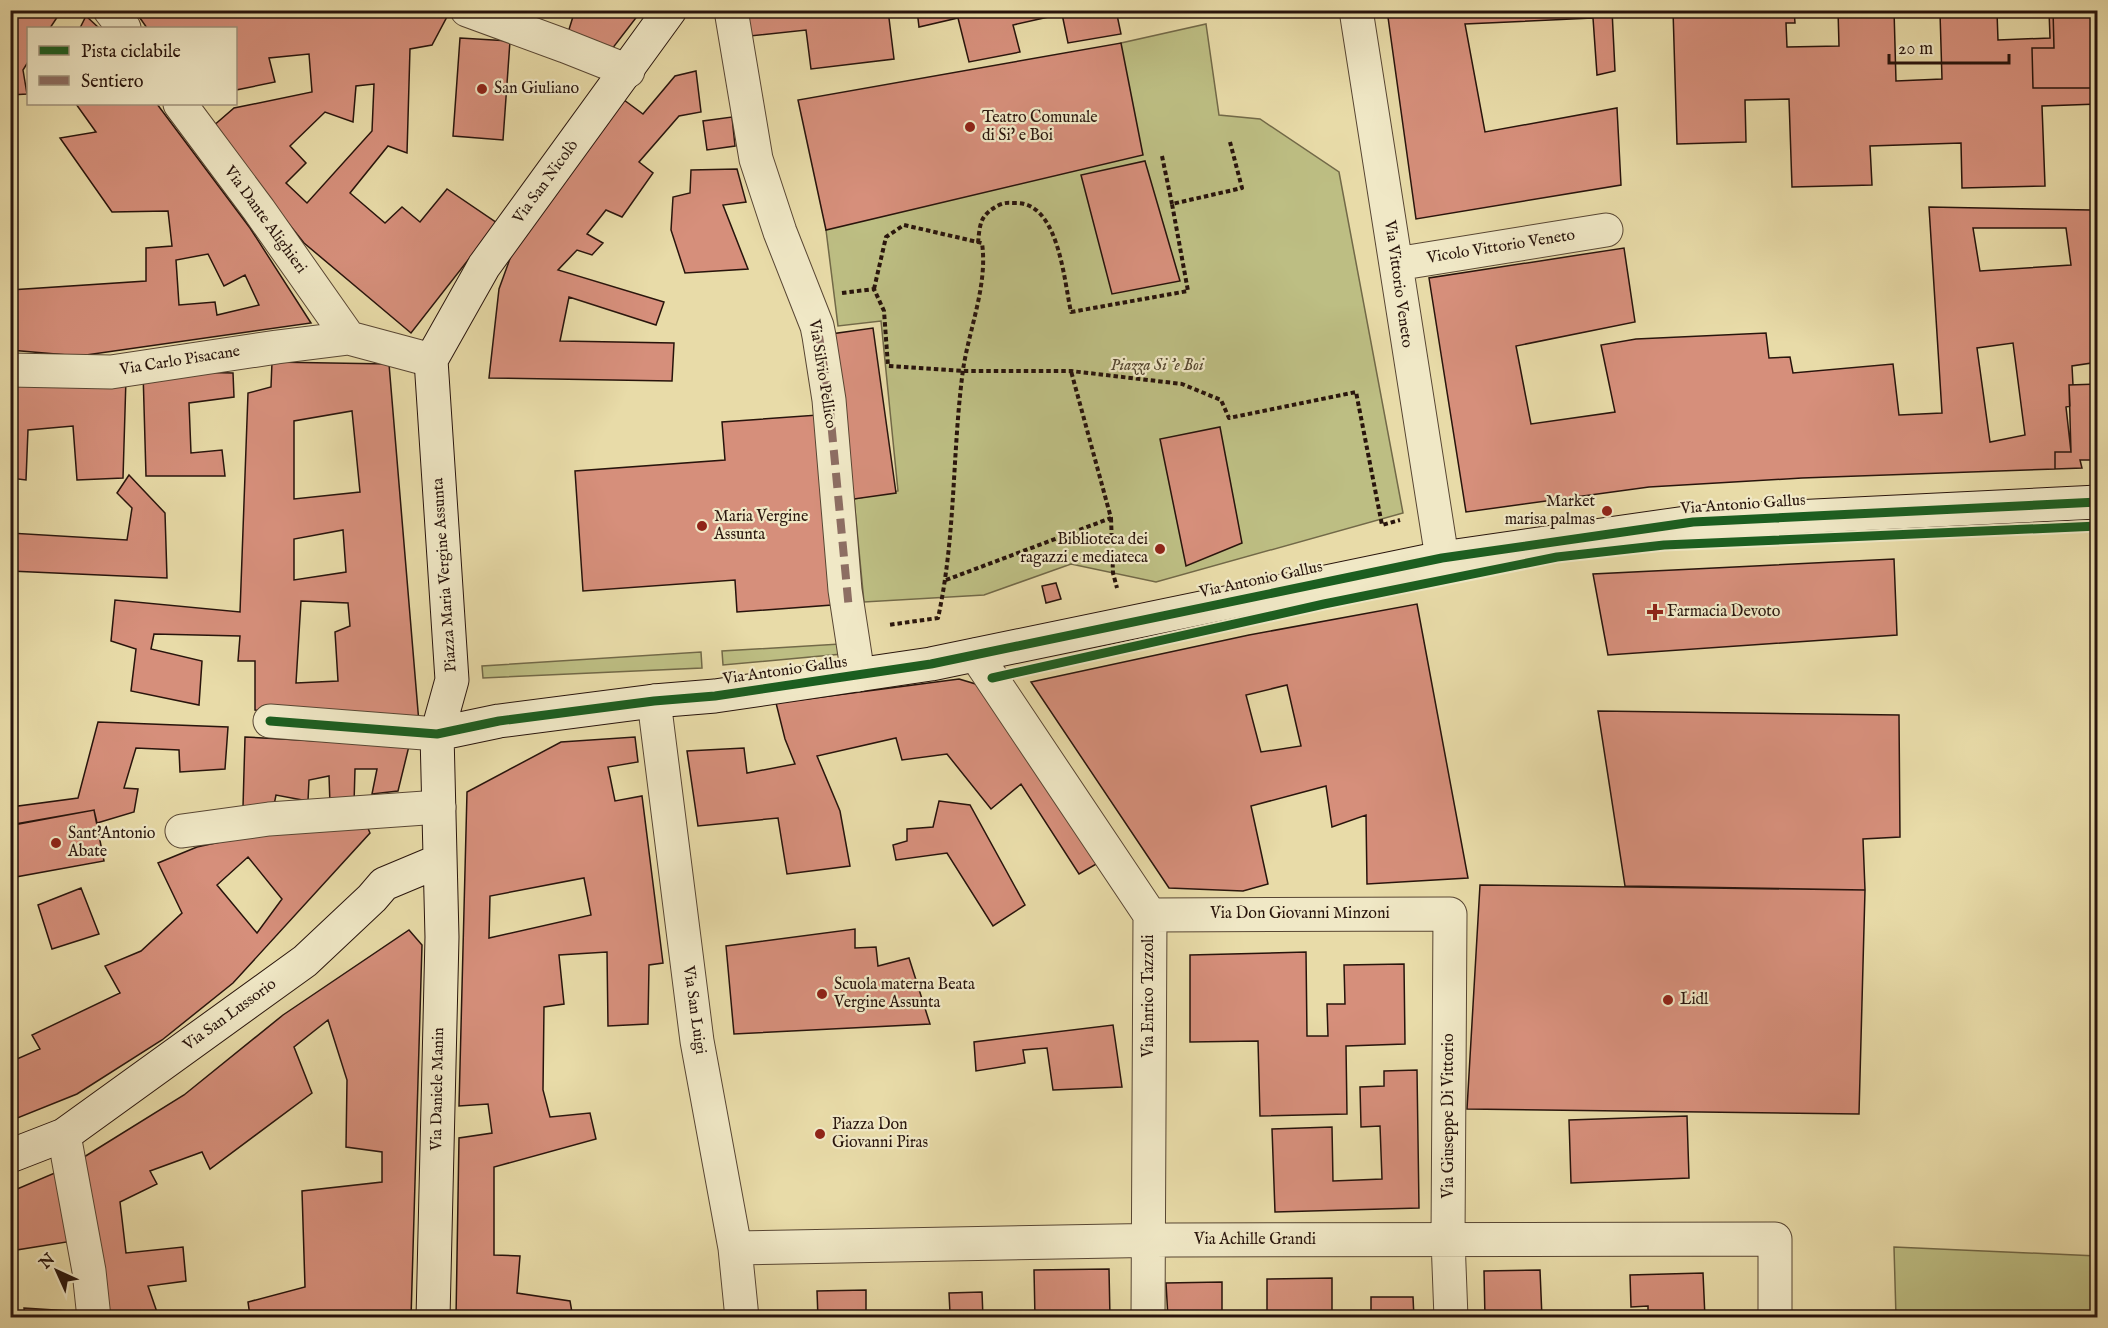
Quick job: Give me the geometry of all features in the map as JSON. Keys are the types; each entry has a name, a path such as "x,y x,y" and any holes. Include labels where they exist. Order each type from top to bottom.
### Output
{"street":[{"path":"110,10 123,27"},
{"path":"467,10 628,71"},
{"name":"Via San Nicolò","path":"431,360 484,266 628,71 670,10"},
{"name":"Via Silvio Pellico","path":"731,10 756,159 780,232 819,336 829,400 850,620 858,675"},
{"name":"Via Vittorio Veneto","path":"1356,10 1442,558"},
{"name":"Via Dante Alighieri","path":"181,105 259,210 349,338"},
{"name":"Vicolo Vittorio Veneto","path":"1396,264 1606,230"},
{"path":"349,338 431,360"},
{"name":"Via Carlo Pisacane","path":"10,370 111,372 349,338"},
{"name":"Piazza Maria Vergine Assunta","path":"431,360 452,680 437,734 440,861"},
{"name":"Via Antonio Gallus","path":"270,721 437,734 499,722 654,701 715,696 858,675 976,655 1442,558 1693,522 2097,502"},
{"name":"Via Enrico Tazzoli","path":"976,655 1150,915 1148,1317"},
{"name":"Via San Luigi","path":"654,701 697,1041 735,1248 742,1317"},
{"path":"182,831 269,819 438,807"},
{"name":"Via San Lussorio","path":"10,1156 64,1135 304,961 384,884 440,861"},
{"name":"Via Daniele Manin","path":"433,1317 441,949 440,861"},
{"name":"Via Don Giovanni Minzoni","path":"1150,915 1450,914"},
{"name":"Via Giuseppe Di Vittorio","path":"1450,914 1448,1239 1451,1317"},
{"path":"64,1135 89,1271 94,1317"},
{"name":"Via Achille Grandi","path":"735,1248 1147,1240 1775,1239 1775,1317"}],"path":[{"path":"1172,204 1242,188 1230,141"},
{"path":"978,243 980,222 989,210 1005,202 1025,203 1043,215 1054,234 1071,312 1188,291 1161,156"},
{"path":"850,620 938,618 946,580 963,370 984,263 982,243 904,225 886,237 874,289 884,311 888,366 963,370 1071,371 1182,384 1221,400 1229,418 1356,392 1382,525 1433,509"},
{"path":"806,297 874,289"},
{"path":"946,580 1111,518 1071,371"}],"green space":[{"name":"Piazza Si ’e Boi","path":"1206,24 1219,115 1260,119 1339,172 1403,513 1156,582 1071,564 984,595 864,602 854,499 898,491 881,321 838,326 826,230 1121,43"},
{"path":"840,644 842,654 723,665 722,651"},
{"path":"701,652 702,668 483,678 482,666"},
{"path":"1894,1247 2097,1256 2097,1317 1896,1317"}],"building":[{"path":"15,10 62,10 51,27 27,27 27,64 23,70 27,94 10,95 10,17"},
{"path":"435,10 449,13 432,45 410,49 407,153 388,146 350,193 385,223 402,207 420,222 447,189 497,223 411,333 304,243 212,127 234,108 312,92 309,54 269,58 275,82 237,90 237,27 146,27 135,11","holes":["374,84 372,131 307,203 286,183 306,163 290,146 325,112 353,122 356,86"]},
{"path":"575,10 642,10 612,49 567,36"},
{"path":"745,10 888,10 894,59 811,69 806,30 750,36"},
{"path":"917,10 1116,10 1121,34 1068,43 1062,14 1013,25 1020,52 969,62 958,18 919,27"},
{"path":"1387,10 1612,10 1615,71 1597,75 1593,18 1465,24 1485,132 1617,108 1621,185 1416,219"},
{"path":"1673,10 1794,10 1795,23 1786,23 1787,47 1839,46 1838,10 1894,10 1896,81 1942,79 1940,13 1997,12 1998,40 2050,38 2049,10 2053,10 2054,48 2032,48 2033,88 2098,88 2098,104 2042,106 2045,186 1962,188 1961,143 1870,146 1872,185 1792,187 1789,99 1745,100 1746,142 1677,144"},
{"path":"2053,10 2098,10 2098,88 2033,88 2032,48 2054,48"},
{"path":"86,16 98,27 80,27"},
{"name":"San Giuliano","path":"460,38 510,41 503,140 453,136"},
{"name":"Teatro Comunale di Si' e Boi","path":"1121,43 1143,155 826,230 798,100"},
{"path":"696,71 701,112 679,116 639,162 653,173 622,217 606,210 587,234 603,243 592,255 577,250 558,270 664,302 656,325 569,297 560,341 674,343 672,381 489,378 499,289 516,242 624,100 643,114 675,76"},
{"path":"77,105 158,105 250,228 311,323 79,356 10,350 10,290 146,281 146,248 172,246 168,211 112,212 60,138 96,132","holes":["208,254 224,286 245,275 259,305 217,315 215,302 179,305 176,260"]},
{"path":"732,117 735,146 707,150 703,121"},
{"path":"1145,161 1180,281 1112,294 1081,175"},
{"path":"737,169 746,202 723,205 748,269 685,273 671,230 673,197 690,193 691,170"},
{"path":"1929,207 2091,210 2098,287 2098,362 2072,366 2073,385 2069,385 2070,406 2066,407 2071,452 2055,452 2055,469 1802,478 1649,487 1466,512 1429,278 1624,248 1635,322 1516,346 1531,424 1615,412 1601,345 1636,339 1766,333 1769,358 1790,357 1793,373 1893,364 1899,415 1942,413","holes":["1973,228 2066,228 2071,265 1980,271","2013,343 2025,435 1990,442 1977,348"]},
{"path":"873,328 896,493 854,499 831,334"},
{"path":"272,362 389,364 419,723 255,710 255,661 238,661 240,636 154,634 151,649 202,661 199,705 131,691 136,649 111,641 115,600 240,612 248,393 271,387","holes":["352,411 360,492 294,499 294,421","343,530 346,572 294,580 294,539","301,601 348,603 350,626 335,632 338,681 296,683"]},
{"path":"143,371 233,373 234,397 189,403 191,453 222,450 225,476 146,476"},
{"path":"126,378 123,478 77,480 73,426 28,430 26,480 10,478 10,379"},
{"path":"2098,384 2098,460 2080,460 2082,468 2055,469 2055,452 2071,452 2069,385"},
{"name":"Maria Vergine Assunta","path":"818,415 832,605 737,612 735,580 583,591 575,471 725,460 722,422"},
{"path":"1220,427 1242,543 1186,566 1160,439"},
{"path":"129,475 165,513 167,578 10,571 10,533 127,540 132,508 117,493"},
{"path":"1894,559 1897,635 1608,655 1593,574"},
{"path":"1056,583 1061,599 1046,603 1042,586"},
{"path":"1417,604 1468,878 1367,884 1366,815 1332,827 1326,786 1251,806 1268,884 1243,891 1169,888 1031,682 1249,635","holes":["1287,685 1301,746 1261,752 1246,695"]},
{"path":"959,679 979,685 1105,859 1079,874 1021,784 991,809 947,754 902,760 896,738 817,756 840,811 850,866 787,874 778,818 698,826 687,751 744,748 747,773 795,764 785,739 776,703"},
{"path":"1598,711 1899,715 1900,837 1863,839 1865,890 1625,886"},
{"path":"98,722 228,727 225,769 180,772 179,750 136,748 124,788 138,789 134,812 97,823 94,810 13,825 11,807 78,798"},
{"path":"245,737 409,746 398,791 372,794 377,769 355,769 354,804 330,804 329,776 309,780 308,801 276,795 274,805 243,807"},
{"path":"635,737 638,762 608,767 615,801 642,796 663,963 649,965 648,1024 608,1026 607,952 559,955 564,1004 544,1007 543,1090 550,1117 590,1113 596,1139 494,1167 494,1255 520,1256 517,1293 570,1301 573,1318 456,1318 459,1138 492,1133 488,1104 459,1106 467,792 561,742","holes":["584,878 591,915 489,938 490,896"]},
{"path":"939,801 970,805 1025,905 993,926 947,853 896,860 893,845 907,841 907,829 933,827"},
{"name":"Sant'Antonio Abate","path":"94,810 104,861 10,878 10,825"},
{"path":"365,821 370,833 233,983 162,1040 77,1094 10,1121 10,1062 40,1049 32,1035 120,993 105,966 141,951 182,913 158,863 197,847 299,825","holes":["248,857 282,899 257,933 217,885"]},
{"name":"Lidl","path":"1480,885 1865,890 1859,1114 1467,1109"},
{"path":"81,888 99,934 52,949 38,905"},
{"path":"855,929 855,948 876,947 878,966 909,958 930,1024 734,1034 726,946"},
{"path":"409,930 422,945 411,1318 245,1318 250,1316 248,1302 305,1287 302,1191 382,1182 382,1152 346,1147 347,1080 328,1020 294,1047 312,1093 210,1169 202,1152 150,1171 157,1184 120,1202 126,1253 183,1247 186,1281 148,1286 159,1318 106,1318 84,1157 184,1095 283,1015"},
{"path":"1306,952 1307,1036 1328,1036 1327,1004 1345,1004 1344,965 1404,964 1405,1044 1346,1046 1347,1114 1260,1116 1258,1041 1190,1042 1190,955"},
{"path":"1113,1025 1122,1087 1053,1090 1047,1048 1023,1050 1025,1063 976,1071 974,1042"},
{"path":"1417,1070 1419,1208 1275,1212 1272,1129 1332,1127 1333,1181 1382,1179 1380,1126 1361,1127 1360,1087 1384,1086 1384,1071"},
{"path":"1687,1116 1689,1178 1571,1183 1569,1120"},
{"path":"57,1172 73,1241 10,1251 10,1192"},
{"path":"1109,1269 1110,1318 1035,1318 1034,1270"},
{"path":"1540,1270 1542,1318 1485,1318 1484,1271"},
{"path":"1703,1273 1705,1318 1648,1318 1648,1306 1631,1307 1630,1275"},
{"path":"1332,1278 1332,1317 1371,1317 1371,1297 1413,1297 1414,1318 1267,1318 1267,1279"},
{"path":"1222,1282 1222,1318 1168,1318 1166,1283"},
{"path":"866,1290 866,1318 818,1318 817,1291"},
{"path":"982,1292 983,1318 913,1318 913,1314 950,1313 949,1293"},
{"path":"24,1308 85,1312 85,1318 25,1318"}],"marked path":[{"path":"819,336 829,400 849,610"}],"cycle path":[{"path":"270,721 437,734 499,721 654,701 715,696 931,664 1442,558 1693,522 2098,502"},
{"path":"992,678 1324,604 1557,557 1664,545 2098,526"}],"place":[{"name":"San Giuliano","path":"482,89"},
{"name":"Teatro Comunale di Si' e Boi","path":"970,127"},
{"name":"Market marisa palmas","path":"1607,511"},
{"name":"Maria Vergine Assunta","path":"702,526"},
{"name":"Biblioteca dei ragazzi e mediateca","path":"1160,549"},
{"name":"Farmacia Devoto","path":"1655,612"},
{"name":"Sant'Antonio Abate","path":"56,843"},
{"name":"Scuola materna Beata Vergine Assunta","path":"822,994"},
{"name":"Lidl","path":"1668,1000"},
{"name":"Piazza Don Giovanni Piras","path":"820,1134"}]}
